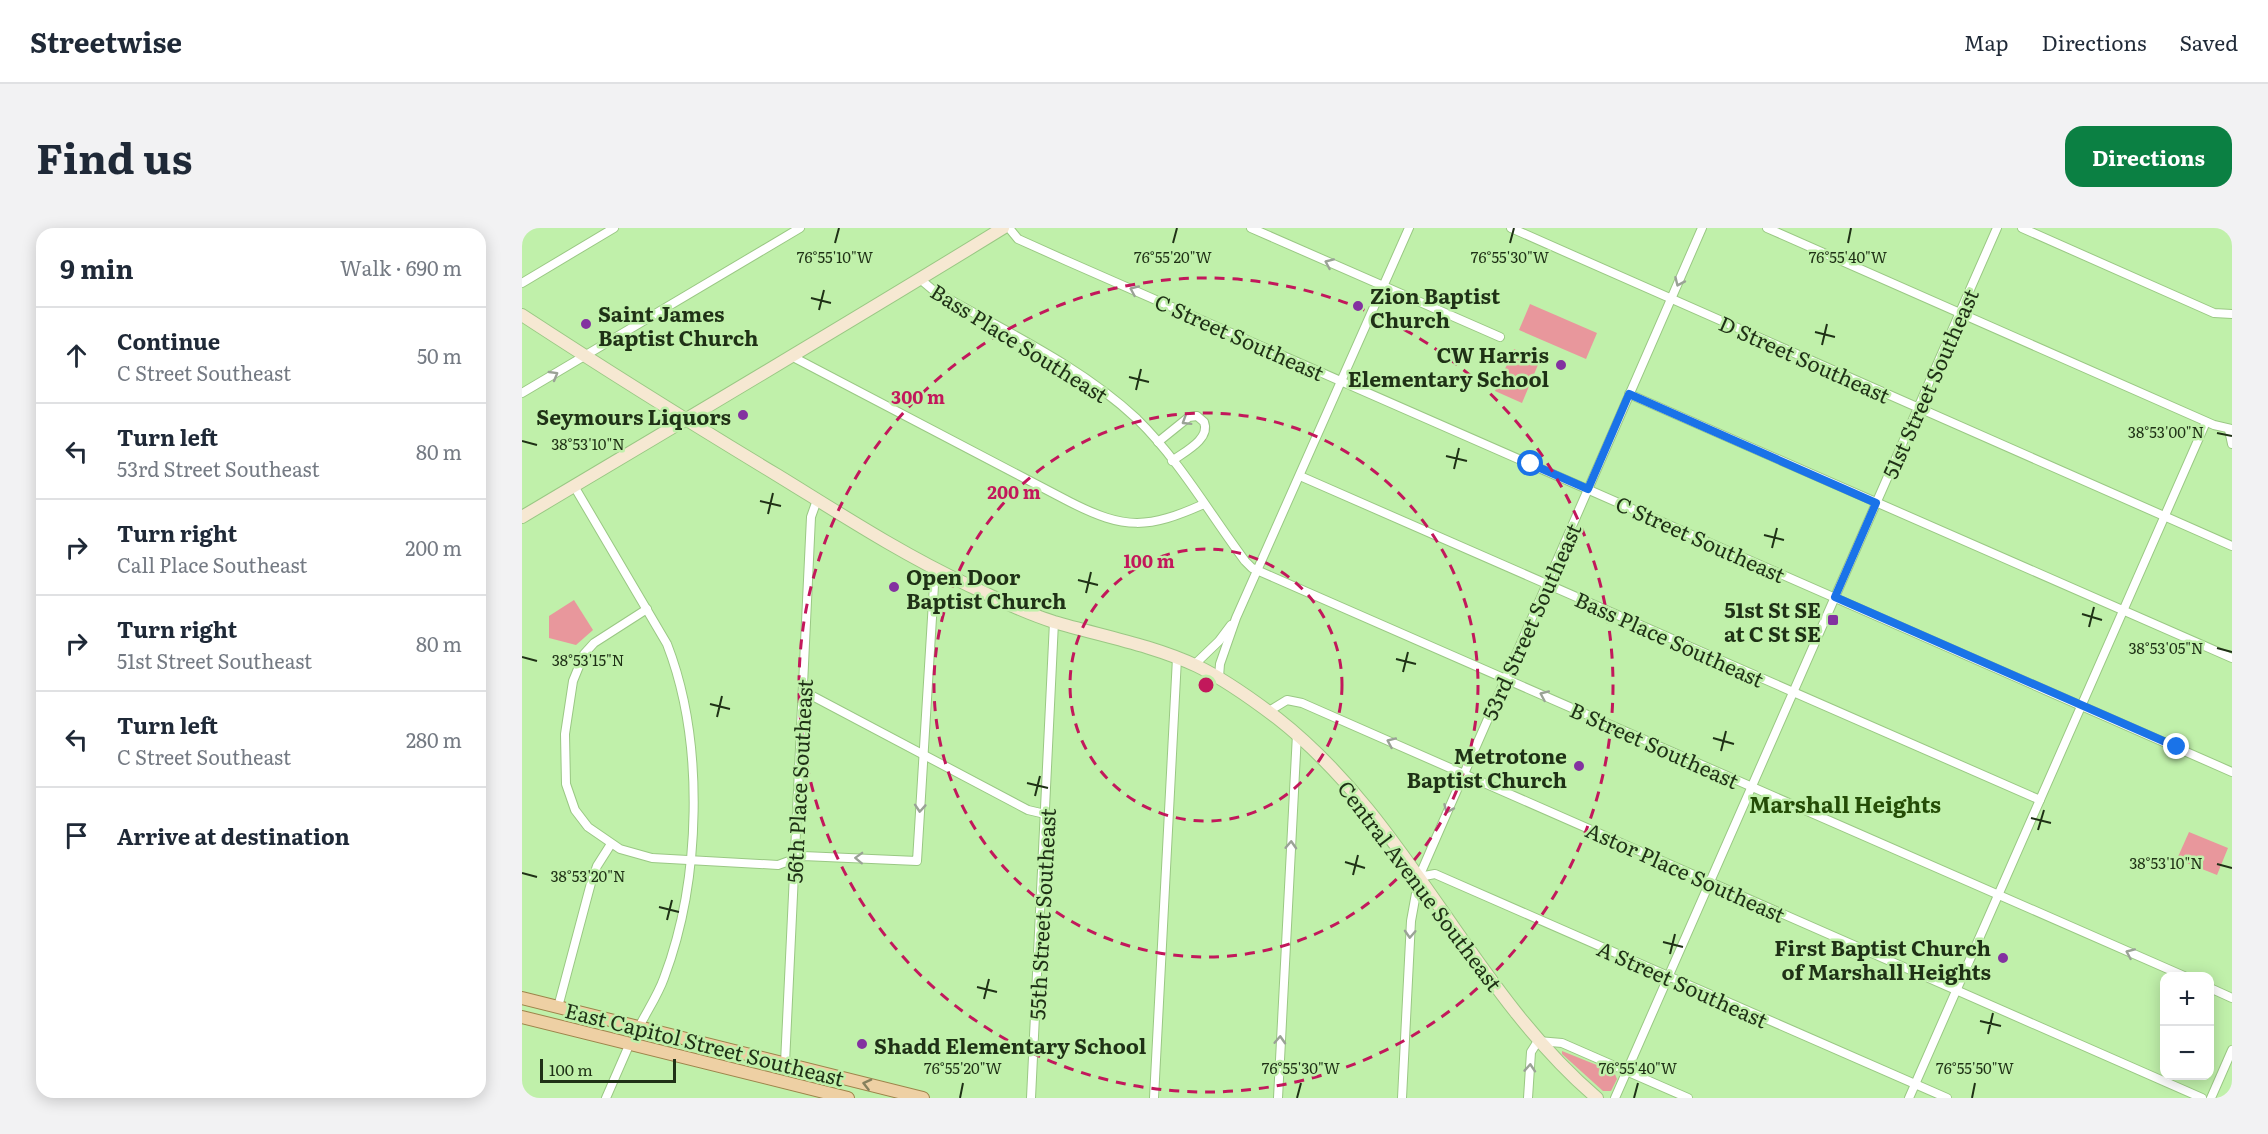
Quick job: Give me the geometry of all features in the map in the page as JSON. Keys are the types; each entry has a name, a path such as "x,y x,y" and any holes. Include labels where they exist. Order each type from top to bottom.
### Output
{"main road":[{"path":"522,517 685,418 793,357 1003,228"},
{"name":"Central Avenue Southeast","path":"522,315 817,500 935,569 999,600 1054,622 1194,665 1219,677 1269,711 1297,734 1359,798 1538,1041 1598,1098"},
{"name":"East Capitol Street Southeast","path":"522,998 923,1098"},
{"path":"522,1017 848,1098"}],"street":[{"path":"522,283 614,228"},
{"path":"522,393 800,228"},
{"name":"C Street Southeast","path":"1009,228 1018,239 2232,771"},
{"path":"1251,228 1500,337"},
{"path":"1219,677 1220,664 1236,618 1409,228"},
{"name":"D Street Southeast","path":"1511,228 2232,546"},
{"name":"53rd Street Southeast","path":"1402,1098 1410,921 1419,877 1702,228"},
{"path":"1767,228 2206,422 2230,429 2232,444"},
{"name":"51st Street Southeast","path":"1615,1098 1997,228"},
{"path":"2022,228 2214,313 2232,314"},
{"name":"Bass Place Southeast","path":"920,279 933,290 1082,376 1118,402 1158,442 1245,561 1258,570"},
{"path":"793,357 1060,497 1105,518 1132,524 1150,523 1173,518 1204,504"},
{"path":"1629,394 2232,658"},
{"path":"1158,442 1189,417 1197,416 1204,422 1206,430 1201,438 1172,461"},
{"path":"1909,1098 2206,422"},
{"name":"Bass Place Southeast","path":"1300,476 2040,800"},
{"path":"574,486 667,644 676,666 684,703 692,766 693,813 686,901 664,979 639,1027"},
{"name":"56th Place Southeast","path":"785,1063 811,517 817,500"},
{"path":"647,609 600,638 589,648 578,666 568,702 565,750 567,792 579,817 588,827 611,844 640,856 778,865 803,856 917,861 935,569"},
{"name":"B Street Southeast","path":"1258,570 2175,972"},
{"path":"1194,665 1219,641 1236,618"},
{"name":"55th Street Southeast","path":"1031,1098 1054,622"},
{"path":"1154,1098 1177,658"},
{"path":"802,691 1028,810 1046,814"},
{"name":"Astor Place Southeast","path":"1269,711 1287,700 1299,701 2202,1098"},
{"path":"1278,1098 1297,734"},
{"path":"558,1006 591,883 597,866 611,844"},
{"name":"A Street Southeast","path":"1419,877 1435,874 1947,1098"},
{"path":"2214,990 2232,998"},
{"path":"1528,1098 1531,1052 1538,1041 1562,1043 1688,1098"},
{"path":"606,1098 630,1044"},
{"path":"2211,1098 2232,1050"}],"shaded area":[{"path":"1530,304 1597,333 1586,359 1519,330"},
{"path":"1514,349 1540,360 1522,403 1495,391"},
{"path":"574,600 593,630 576,645 549,638 549,616"},
{"path":"2189,832 2228,848 2217,875 2177,859"},
{"path":"1562,1051 1614,1072 1617,1079 1611,1091 1603,1091 1562,1054"}],"place":[{"name":"Zion Baptist Church","path":"1358,306"},
{"name":"Saint James Baptist Church","path":"586,324"},
{"name":"CW Harris Elementary School","path":"1561,365"},
{"name":"Seymours Liquors","path":"743,415"},
{"name":"Open Door Baptist Church","path":"894,587"},
{"name":"51st St SE at C St SE","path":"1833,620"},
{"name":"Metrotone Baptist Church","path":"1579,766"},
{"name":"First Baptist Church of Marshall Heights","path":"2003,958"},
{"name":"Shadd Elementary School","path":"862,1044"}],"district":[{"name":"Marshall Heights","path":"1845,803"}],"route":[{"path":"1531,464 1588,489 1629,394 1750,447 1876,503 1835,597 2177,747"}]}
